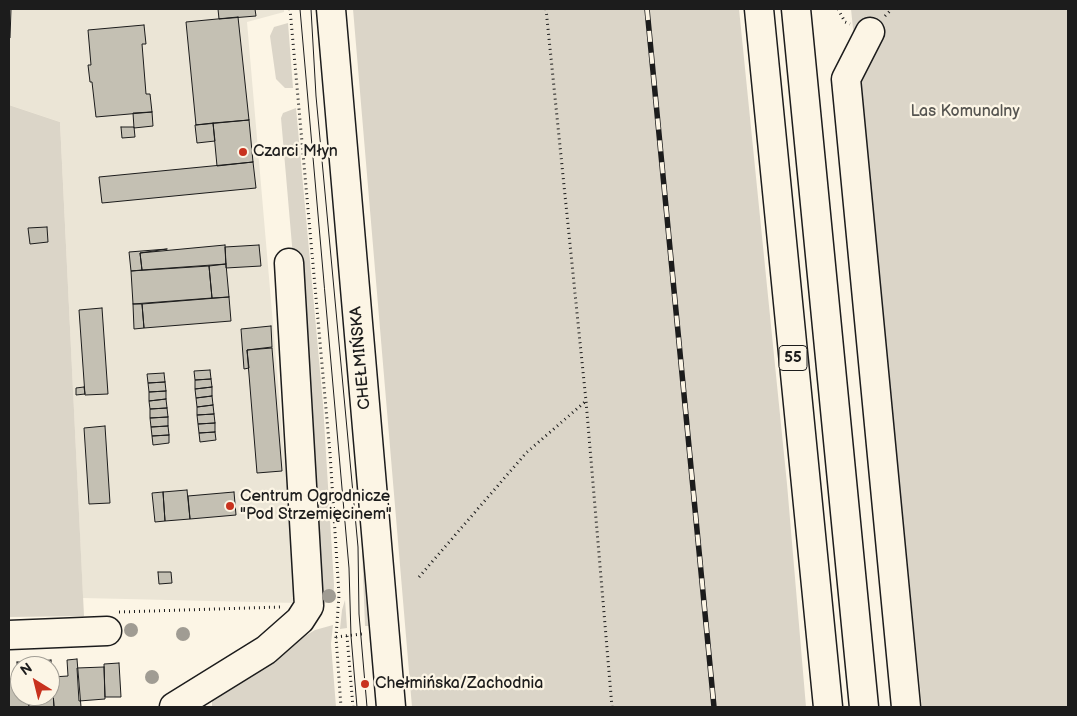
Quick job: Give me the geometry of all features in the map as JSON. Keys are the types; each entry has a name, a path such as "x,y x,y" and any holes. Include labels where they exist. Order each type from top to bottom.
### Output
{"main road":[{"name":"CHEŁMIŃSKA","path":"331,9 391,707"},
{"name":"55","path":"759,9 828,707"},
{"name":"55","path":"796,9 864,707"},
{"path":"870,32 846,79 906,707"},
{"path":"188,703 284,635 300,620 309,606 289,263"},
{"path":"9,635 112,621"}],"path":[{"path":"290,9 330,453 339,595 336,637 342,707"},
{"path":"546,9 586,401 612,707"},
{"path":"419,577 526,453 586,401"},
{"path":"112,621 309,606"},
{"path":"347,636 353,707"}],"shaded area":[{"path":"9,9 284,9 284,12 247,22 297,603 83,598 60,122 9,105"}],"green space":[{"path":"353,9 739,9 787,484 806,707 412,707"},
{"name":"Las Komunalny","path":"851,9 1068,9 1068,707 922,707"},
{"path":"288,23 293,88 285,88 276,79 270,36 274,27"},
{"path":"9,105 60,122 84,616 9,617"},
{"path":"296,108 323,404 334,585 333,601 323,604 281,118 283,113"},
{"path":"361,522 364,522 372,626 365,626"},
{"path":"345,600 347,628 340,629 342,610"},
{"path":"333,625 331,644 336,707 212,707 212,698 217,689 315,630"}],"building":[{"path":"9,9 11,9 10,38 9,38"},
{"path":"218,9 255,9 256,16 219,19"},
{"path":"238,17 249,120 196,125 186,22"},
{"path":"144,25 146,44 142,44 146,94 150,94 152,112 96,117 88,65 91,65 88,30"},
{"path":"152,112 153,126 134,128 133,113"},
{"path":"249,120 253,162 217,166 213,123"},
{"path":"213,123 215,141 197,143 195,125"},
{"path":"121,127 134,127 135,137 122,138"},
{"path":"253,162 256,188 102,203 99,177"},
{"path":"47,227 48,242 30,244 28,228"},
{"path":"225,245 226,264 142,270 140,253"},
{"path":"259,245 261,266 226,268 225,247"},
{"path":"167,249 140,253 142,270 131,271 129,252"},
{"path":"226,264 229,297 212,298 209,266"},
{"path":"209,266 212,298 133,304 131,271"},
{"path":"229,297 231,321 144,328 142,304"},
{"path":"133,304 142,304 144,328 134,329"},
{"path":"102,308 108,394 85,395 79,310"},
{"path":"271,326 272,347 247,350 249,368 244,369 241,329"},
{"path":"272,348 282,471 257,473 247,350"},
{"path":"210,370 211,379 195,380 194,371"},
{"path":"164,373 165,382 148,383 147,374"},
{"path":"211,379 212,387 195,389 195,380"},
{"path":"165,382 166,391 149,392 148,383"},
{"path":"84,387 85,394 76,395 76,388"},
{"path":"212,387 212,396 196,398 195,389"},
{"path":"166,391 166,399 149,401 149,392"},
{"path":"212,396 213,405 197,407 196,398"},
{"path":"166,399 167,408 150,409 149,401"},
{"path":"213,405 214,414 197,415 197,407"},
{"path":"167,408 168,417 150,418 150,409"},
{"path":"214,414 215,423 198,424 197,415"},
{"path":"168,417 168,426 151,427 150,418"},
{"path":"215,423 215,432 199,433 198,424"},
{"path":"105,426 110,503 89,504 84,428"},
{"path":"168,426 169,435 152,436 151,427"},
{"path":"215,432 216,440 200,442 199,433"},
{"path":"169,435 169,443 153,445 152,436"},
{"path":"187,490 190,519 165,521 163,492"},
{"path":"163,492 165,521 155,522 152,493"},
{"path":"234,492 236,515 190,519 188,496"},
{"path":"158,572 171,572 172,583 159,584"},
{"path":"77,659 81,707 54,707 60,706 60,676 68,676 67,660"},
{"path":"119,663 121,697 105,697 104,664"},
{"path":"104,667 105,699 79,701 77,668"},
{"path":"9,679 10,706 29,707 9,707"},
{"path":"29,706 54,707 29,707"}],"tram line":[{"path":"300,9 349,568 351,636 357,707"},
{"path":"311,9 316,96 358,547 359,614 367,707"}],"railway":[{"path":"647,9 714,707"}],"place":[{"name":"Czarci Młyn","path":"243,152"},
{"name":"Centrum Ogrodnicze \"Pod Strzemięcinem\"","path":"230,506"},
{"name":"Chełmińska/Zachodnia","path":"365,684"}]}
